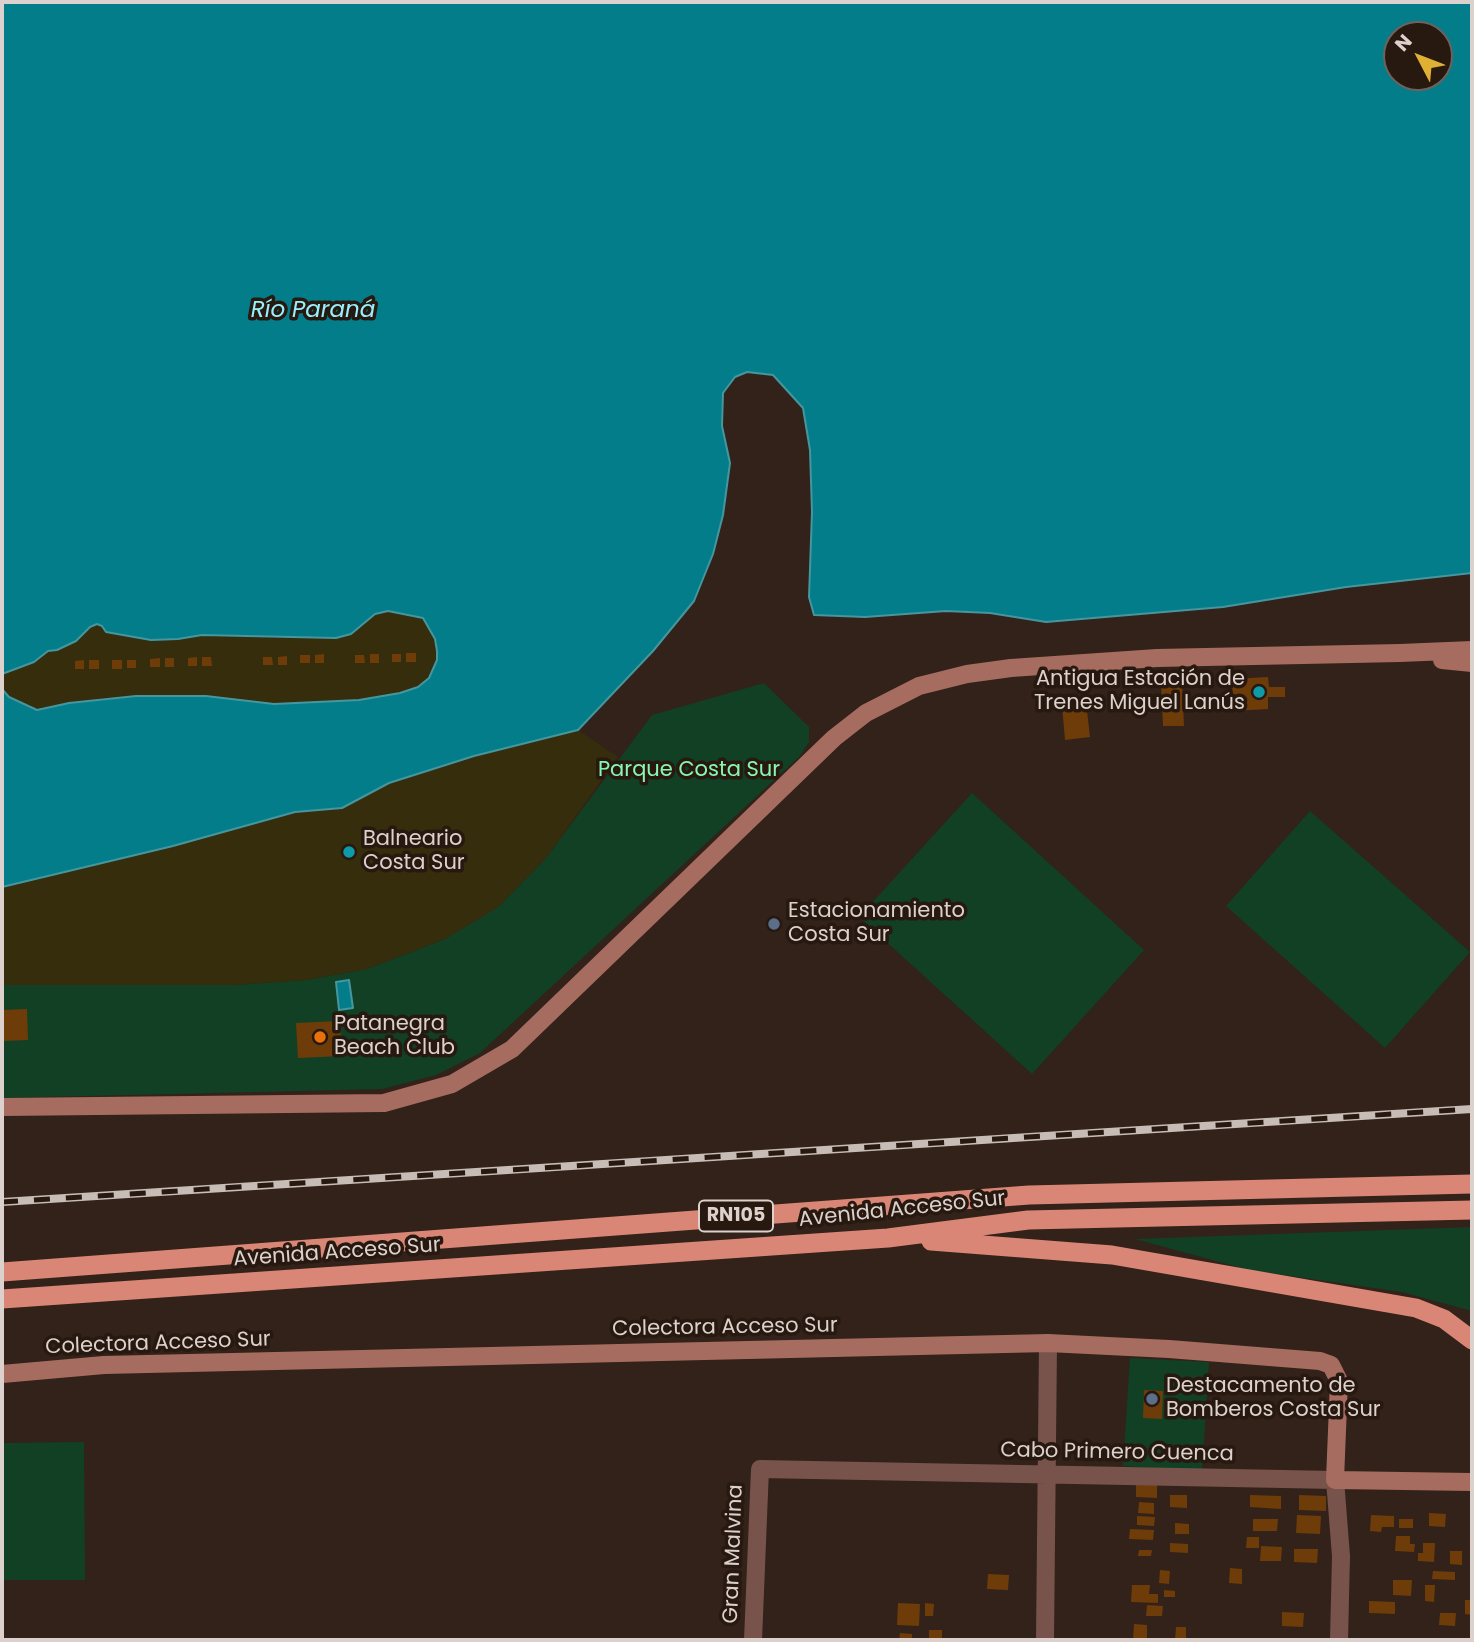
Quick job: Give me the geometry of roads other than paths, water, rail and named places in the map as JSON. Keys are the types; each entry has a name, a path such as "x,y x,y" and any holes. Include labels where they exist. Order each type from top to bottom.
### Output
{"highway":[{"name":"Avenida Acceso Sur","path":"2,1272 1029,1195 1472,1184"},
{"name":"Avenida Acceso Sur","path":"2,1299 888,1238 1028,1220 1472,1210"},
{"path":"888,1238 1112,1255 1260,1280 1416,1308 1444,1319 1472,1340"}],"main road":[{"path":"2,1107 384,1103 452,1084 512,1049 834,738 866,713 919,686 967,674 1011,668 1157,657 1472,650"},
{"path":"1400,653 1472,663"},
{"name":"Colectora Acceso Sur","path":"2,1374 104,1365 1048,1343 1306,1359 1331,1365 1339,1381 1335,1480"},
{"name":"Cabo Primero Cuenca","path":"1335,1480 1472,1482"}],"street":[{"path":"1045,1640 1048,1343"},
{"name":"Cabo Primero Cuenca","path":"760,1469 1335,1480"},
{"name":"Gran Malvina","path":"753,1640 760,1469"},
{"path":"1335,1480 1341,1556 1339,1640"}],"water":[{"name":"Río Paraná","path":"2,2 1472,2 1472,573 1346,587 1223,607 1046,622 990,613 946,611 865,617 814,615 809,597 812,512 810,450 803,408 773,375 747,372 735,377 723,393 722,426 730,463 723,515 713,554 694,601 653,651 578,730 474,756 389,783 342,808 295,812 173,846 2,887 2,689 9,697 37,710 69,703 136,696 206,696 274,704 359,700 418,687 429,678 437,660 437,651 435,639 423,618 388,611 375,614 351,634 336,638 202,635 151,640 106,632 97,624 76,641 48,651 34,662 2,674"},
{"path":"349,980 353,1008 339,1010 336,982"}],"railway":[{"path":"2,1202 1472,1109"}],"place":[{"name":"Antigua Estación de Trenes Miguel Lanús","path":"1259,692"},
{"name":"Balneario Costa Sur","path":"349,852"},
{"name":"Estacionamiento Costa Sur","path":"774,924"},
{"name":"Patanegra Beach Club","path":"320,1037"},
{"name":"Destacamento de Bomberos Costa Sur","path":"1152,1399"}],"park label":[{"name":"Parque Costa Sur","path":"689,771"}]}
